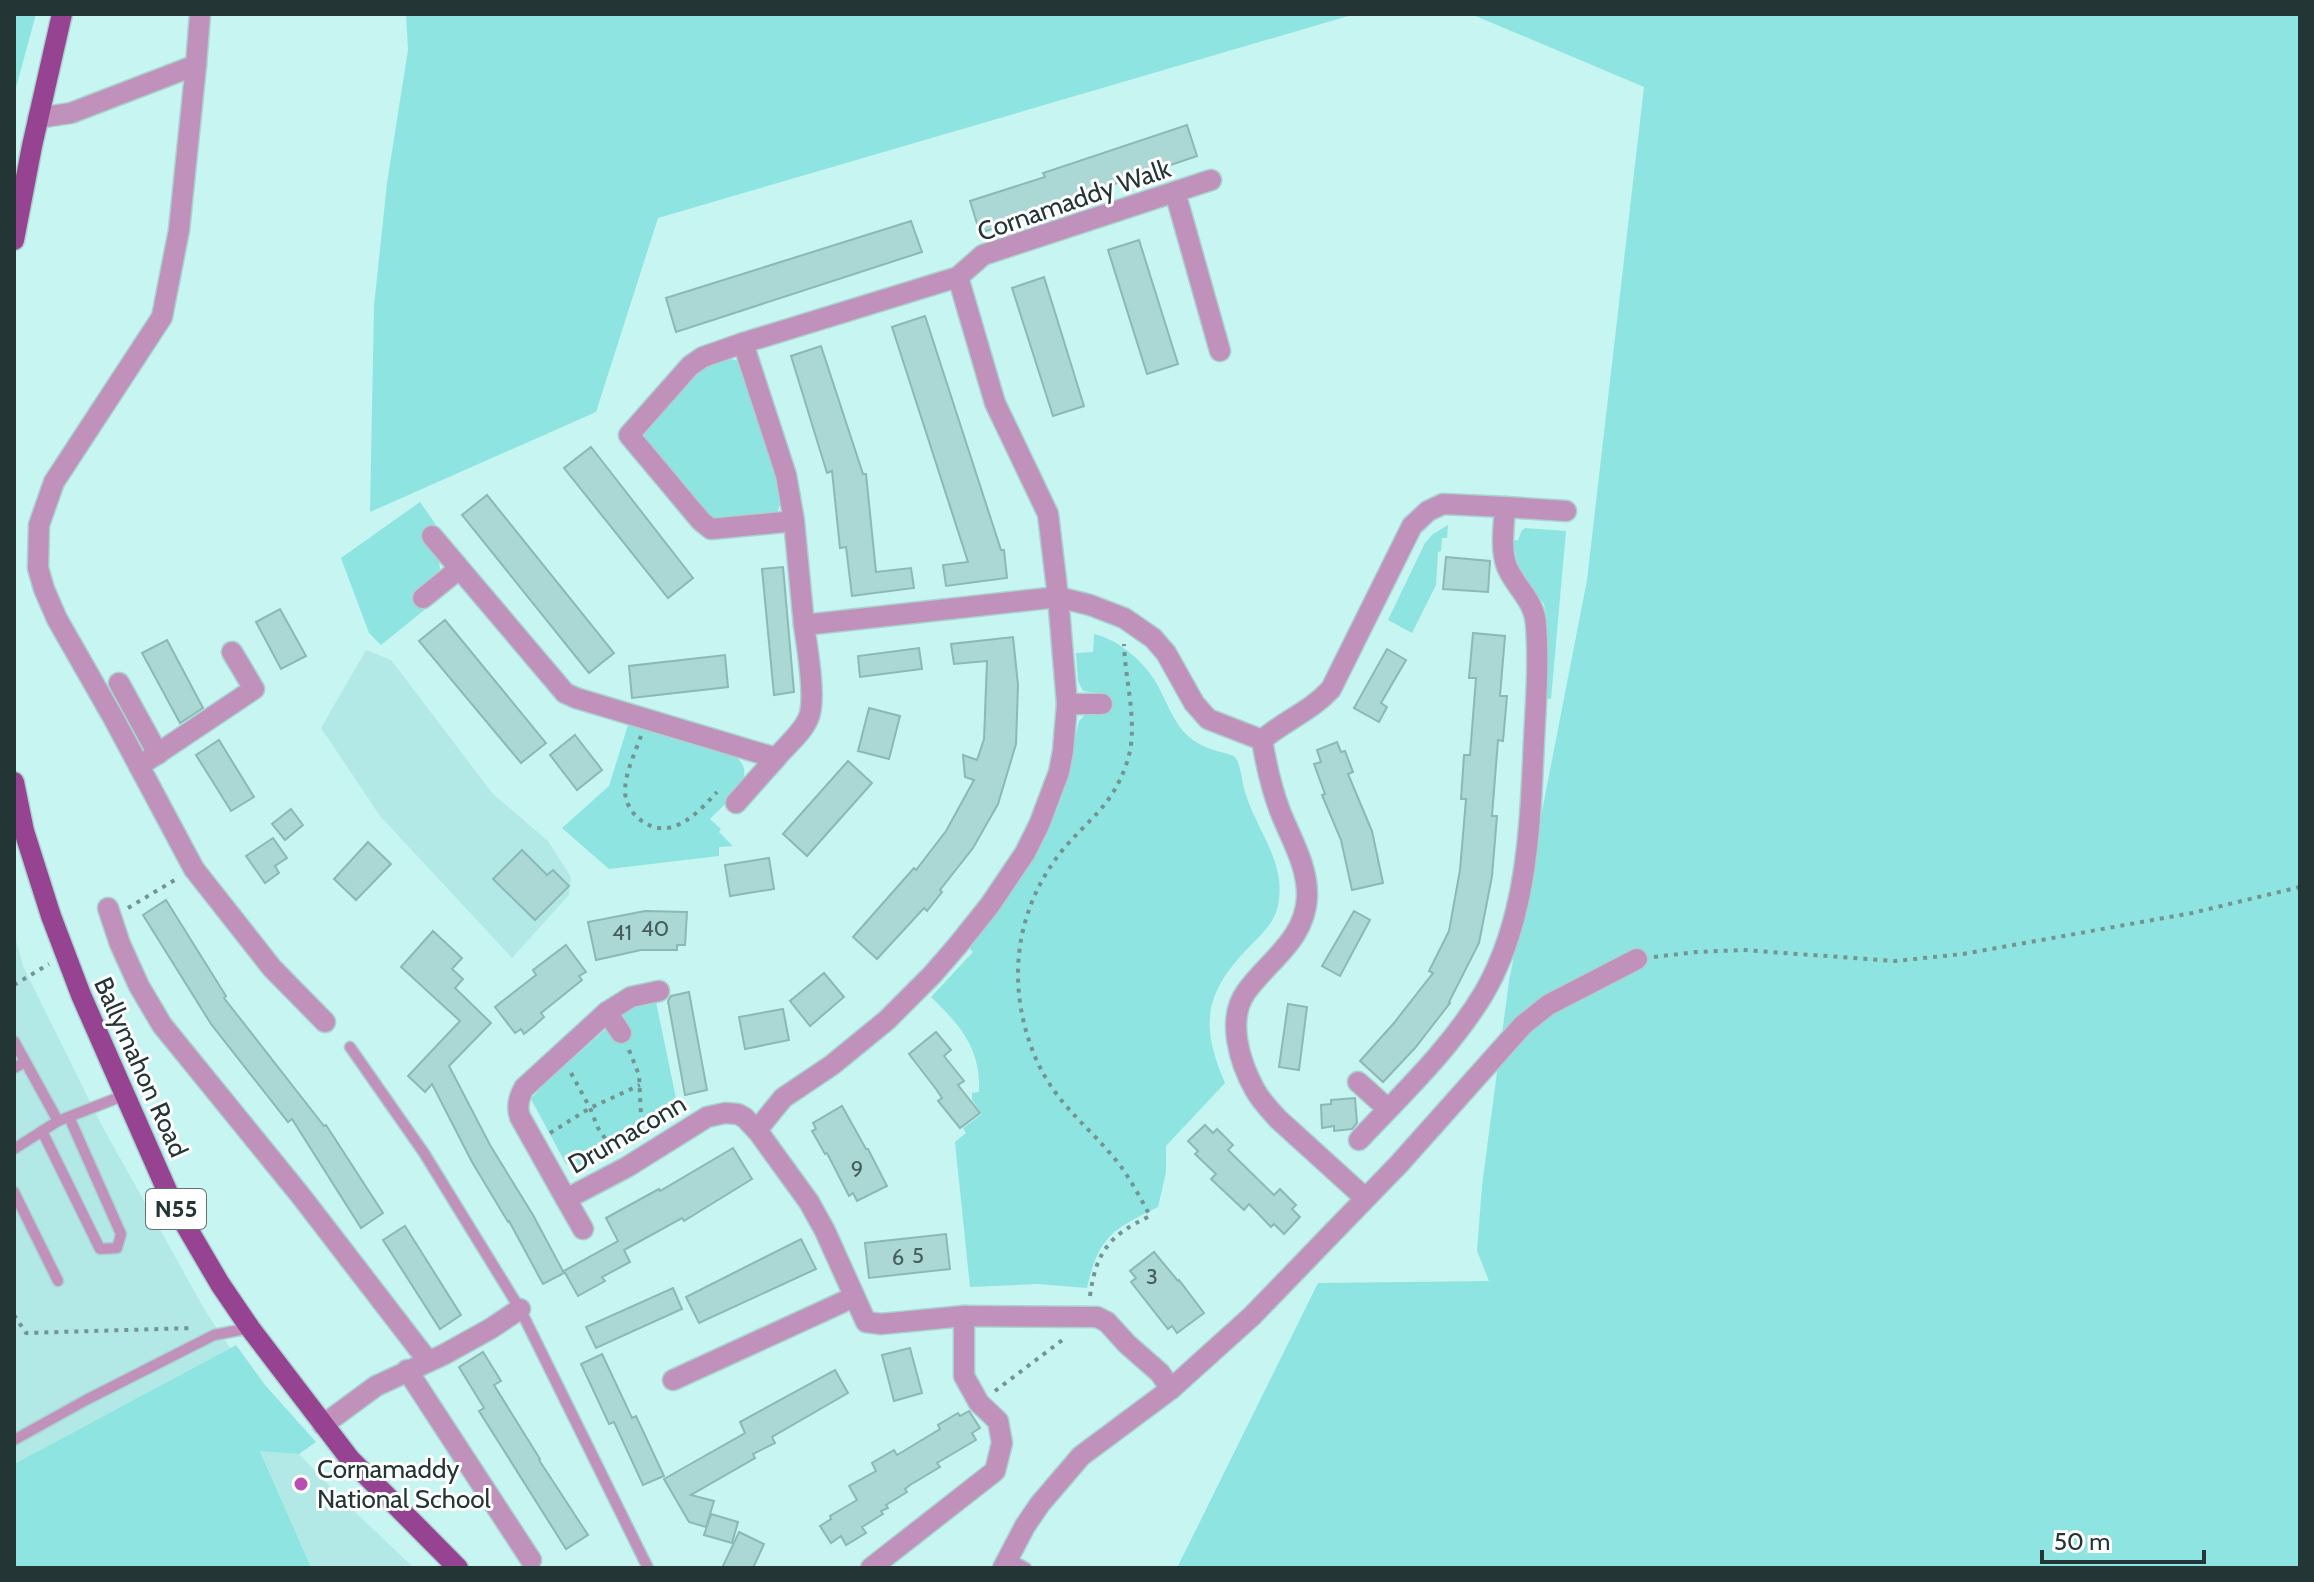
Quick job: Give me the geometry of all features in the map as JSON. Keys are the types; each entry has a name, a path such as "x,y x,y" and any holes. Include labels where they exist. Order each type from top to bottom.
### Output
{"main road":[{"path":"14,240 27,147 38,118 62,14"},
{"name":"Ballymahon Road","path":"14,782 24,831 65,954 172,1202 220,1284 323,1425 350,1459 458,1568"}],"street":[{"path":"200,14 179,230 162,317 54,482 39,525 38,568 47,598 194,869 272,968 325,1022"},
{"path":"38,118 71,113 196,65"},
{"name":"Cornamaddy Walk","path":"794,521 711,529 623,429 703,357 958,277 983,255 1211,180"},
{"path":"1175,192 1220,351"},
{"name":"Cornamaddy Walk","path":"757,1130 783,1098 832,1065 910,998 990,905 1025,853 1052,792 1063,751 1067,704 1048,514 995,403 958,277"},
{"path":"736,803 805,724 809,715 810,678 794,521 786,475 743,343"},
{"path":"1262,740 1315,705 1331,689 1391,564 1419,519 1443,504 1566,511"},
{"path":"1359,1140 1466,1021 1499,965 1510,939 1518,906 1532,784 1537,636 1533,606 1504,559 1505,507"},
{"path":"432,536 565,693 776,758"},
{"path":"423,598 459,569"},
{"path":"804,625 1058,597 1105,609 1140,627 1166,653 1202,713 1217,724 1262,740"},
{"path":"139,766 254,689 232,652"},
{"path":"119,683 158,754"},
{"path":"1067,704 1102,704"},
{"path":"1262,740 1268,776 1305,872 1307,898 1303,922 1291,943 1242,999 1236,1022 1239,1048 1249,1078 1266,1105 1365,1198"},
{"path":"109,913 139,986 162,1025 301,1196 428,1361"},
{"path":"1012,1565 1040,1504 1081,1456 1171,1389 1252,1316 1523,1025 1548,1005 1637,959"},
{"name":"Drumaconn","path":"583,1229 518,1111 520,1095 607,1012 631,997 659,991"},
{"path":"607,1012 621,1033"},
{"path":"1358,1082 1388,1109"},
{"name":"Drumaconn","path":"566,1199 593,1187 707,1117 738,1114 757,1130 796,1182 820,1221 866,1322 893,1323 964,1316 1088,1316"},
{"path":"673,1380 854,1297"},
{"path":"323,1425 376,1386 490,1329 520,1309"},
{"path":"871,1568 995,1471 1002,1443 998,1421 979,1403 964,1376 964,1316"},
{"path":"1088,1316 1107,1322 1160,1373 1171,1389"},
{"path":"407,1370 531,1560"}],"lane":[{"path":"14,1041 64,1119 121,1234 117,1248 100,1249 42,1131"},
{"path":"350,1047 424,1153 520,1309 648,1568"},
{"path":"14,1068 25,1062"},
{"path":"14,1149 64,1119 125,1095"},
{"path":"14,1192 58,1281"},
{"path":"14,1440 214,1335 250,1328"}],"path":[{"path":"979,1403 1085,1322 1102,1254 1127,1227 1150,1216 1118,1163 1051,1089 1022,1023 1018,997 1024,926 1042,882 1062,851 1108,803 1128,762 1131,726 1124,644"},
{"path":"646,719 625,790 628,805 638,818 662,830 677,827 699,811 723,785"},
{"path":"109,913 194,869"},
{"path":"1637,959 1743,950 1895,961 1963,954 2192,913 2300,887"},
{"path":"14,985 65,954"},
{"path":"621,1033 636,1066 640,1085 641,1133 649,1153"},
{"path":"559,1056 574,1077 598,1128 627,1167"},
{"path":"534,1143 590,1108 640,1085"},
{"path":"14,1315 26,1333 196,1328 214,1335"}],"shaded area":[{"path":"14,14 36,14 14,95"},
{"path":"406,14 1355,14 658,218 596,412 370,512 374,306 387,183 408,50"},
{"path":"1471,14 2300,14 2300,1568 1177,1568 1318,1283 1489,1281 1477,1251 1482,1186 1509,981 1587,580 1644,87"},
{"path":"731,359 739,361 742,366 779,486 781,502 777,513 718,521 708,516 644,433 699,369"},
{"path":"420,502 436,525 422,537 439,561 440,569 416,591 428,607 381,645 369,633 341,558"},
{"path":"1448,525 1447,538 1442,538 1441,551 1438,552 1436,585 1412,633 1388,620 1425,543"},
{"path":"1525,528 1566,531 1551,699 1545,698 1547,619 1544,604 1518,566 1513,541 1518,540"},
{"path":"1094,634 1123,647 1140,662 1154,679 1175,720 1188,736 1237,760 1246,795 1278,871 1278,906 1270,925 1236,962 1216,993 1210,1025 1212,1043 1225,1083 1166,1146 1166,1172 1158,1207 1129,1222 1110,1237 1097,1257 1087,1288 1038,1284 970,1287 955,1142 966,1133 963,1128 982,1114 972,1100 972,1093 979,1092 979,1077 967,1039 931,997 973,952 968,947 1036,853 1065,788 1079,721 1085,715 1103,714 1105,694 1083,691 1078,681 1076,653 1093,652"},
{"path":"366,650 391,660 493,794 548,841 571,877 569,895 512,958 380,816 321,728"},
{"path":"628,725 730,753 740,761 744,778 740,787 710,819 733,846 719,847 719,856 609,869 562,828 609,786"},
{"path":"14,932 23,966 101,1124 206,1312 230,1348 14,1464"},
{"path":"656,1002 677,1103 586,1166 566,1164 531,1099 631,1007"},
{"path":"236,1345 265,1385 316,1442 299,1454 260,1451 309,1568 14,1568 14,1464"},
{"name":"Cornamaddy National School","path":"260,1450 299,1454 414,1568 309,1568"}],"building":[{"path":"1187,125 1197,156 1046,207 1047,211 980,233 970,201"},
{"path":"911,221 922,252 676,332 666,298"},
{"path":"1139,240 1178,364 1147,374 1108,250"},
{"path":"1044,277 1084,406 1053,416 1012,288"},
{"path":"925,316 1001,550 1004,550 1007,578 946,586 943,565 968,562 892,327"},
{"path":"821,346 863,474 866,474 876,572 911,568 914,588 852,596 846,547 840,548 832,471 827,473 791,356"},
{"path":"591,447 693,578 668,598 564,468"},
{"path":"487,495 614,653 589,673 462,515"},
{"path":"1446,557 1490,561 1488,592 1443,589"},
{"path":"783,567 794,692 774,695 762,569"},
{"path":"280,609 306,656 281,669 256,622"},
{"path":"445,620 546,743 521,763 419,641"},
{"path":"1473,633 1505,636 1500,696 1507,696 1503,741 1498,740 1492,816 1497,816 1492,876 1479,943 1450,1003 1415,1048 1383,1082 1360,1061 1433,973 1429,971 1449,931 1460,870 1466,799 1461,799 1464,755 1470,755 1476,678 1469,678"},
{"path":"1013,637 1018,685 1016,744 998,804 973,848 940,890 942,892 927,911 924,908 877,959 853,937 914,868 916,870 946,831 974,780 965,777 963,755 977,760 984,739 987,661 954,664 951,644"},
{"path":"167,640 203,708 180,723 142,653"},
{"path":"919,648 922,669 860,677 858,656"},
{"path":"1387,649 1406,660 1381,703 1387,707 1379,722 1354,708"},
{"path":"725,655 728,687 632,698 629,666"},
{"path":"869,708 900,716 889,759 858,751"},
{"path":"575,735 602,770 577,790 550,755"},
{"path":"219,740 254,797 231,811 196,755"},
{"path":"1337,742 1341,752 1345,751 1353,772 1348,774 1372,831 1383,883 1352,890 1341,840 1322,795 1325,794 1314,764 1321,762 1317,750"},
{"path":"848,761 872,783 807,856 783,834"},
{"path":"291,809 303,825 285,840 272,824"},
{"path":"273,838 287,858 275,866 279,873 265,883 246,856"},
{"path":"368,842 391,864 356,900 334,879"},
{"path":"522,850 547,875 553,870 569,886 535,920 493,879"},
{"path":"769,858 774,889 730,896 725,865"},
{"path":"166,900 226,996 224,998 326,1125 383,1213 361,1228 292,1119 288,1122 211,1024 143,915"},
{"path":"645,911 687,912 685,945 677,945 677,950 641,950 596,960 588,922"},
{"path":"1354,911 1370,920 1340,976 1322,966"},
{"path":"433,931 462,958 452,969 463,979 455,988 491,1023 449,1066 490,1145 564,1273 543,1284 472,1162 432,1084 425,1092 408,1076 460,1021 401,967"},
{"path":"566,945 586,972 579,976 582,980 541,1013 544,1017 524,1034 521,1029 515,1033 495,1007 536,975 533,970"},
{"path":"824,973 844,997 810,1026 790,1001"},
{"path":"689,992 707,1090 685,1095 668,1001 671,996"},
{"path":"1288,1004 1307,1007 1299,1070 1279,1067"},
{"path":"783,1009 789,1040 745,1049 739,1017"},
{"path":"936,1032 951,1050 944,1056 964,1081 958,1085 980,1113 960,1128 938,1101 942,1098 909,1054"},
{"path":"1355,1098 1357,1123 1352,1129 1334,1131 1334,1126 1322,1128 1321,1105 1331,1104 1331,1100"},
{"path":"842,1106 887,1186 857,1201 853,1193 849,1196 812,1131 816,1129 813,1123"},
{"path":"1205,1125 1213,1133 1217,1129 1233,1145 1228,1150 1274,1195 1280,1189 1296,1205 1292,1209 1300,1217 1284,1234 1274,1224 1271,1227 1249,1204 1244,1210 1211,1179 1216,1174 1195,1154 1198,1151 1188,1141"},
{"path":"733,1148 752,1179 684,1221 682,1218 624,1250 630,1262 602,1277 605,1281 578,1296 564,1271 618,1241 606,1218 660,1191"},
{"path":"405,1226 461,1315 440,1329 383,1240"},
{"path":"946,1234 950,1269 869,1278 865,1243"},
{"path":"801,1239 816,1269 699,1323 686,1297"},
{"path":"1154,1252 1204,1313 1177,1333 1172,1326 1168,1329 1131,1282 1136,1278 1130,1271"},
{"path":"673,1288 682,1309 596,1348 586,1327"},
{"path":"910,1348 922,1393 894,1401 882,1355"},
{"path":"483,1352 501,1381 494,1385 588,1535 566,1549 479,1411 484,1408 459,1367"},
{"path":"602,1354 664,1476 643,1485 614,1422 609,1424 581,1364"},
{"path":"835,1370 848,1393 772,1437 775,1443 753,1454 755,1458 691,1495 714,1501 706,1527 689,1522 664,1479 745,1433 740,1422"},
{"path":"969,1411 980,1428 972,1433 976,1440 937,1463 940,1467 910,1485 905,1489 907,1492 886,1505 888,1508 881,1511 883,1514 862,1527 866,1533 846,1545 841,1536 831,1543 820,1526 831,1519 830,1516 857,1500 849,1486 876,1471 872,1463 894,1450 897,1455 940,1429 938,1425 958,1413 960,1416"},
{"path":"711,1514 738,1522 732,1543 704,1535"},
{"path":"739,1532 764,1544 753,1568 722,1568"}],"place":[{"name":"Cornamaddy National School","path":"301,1484"}]}
